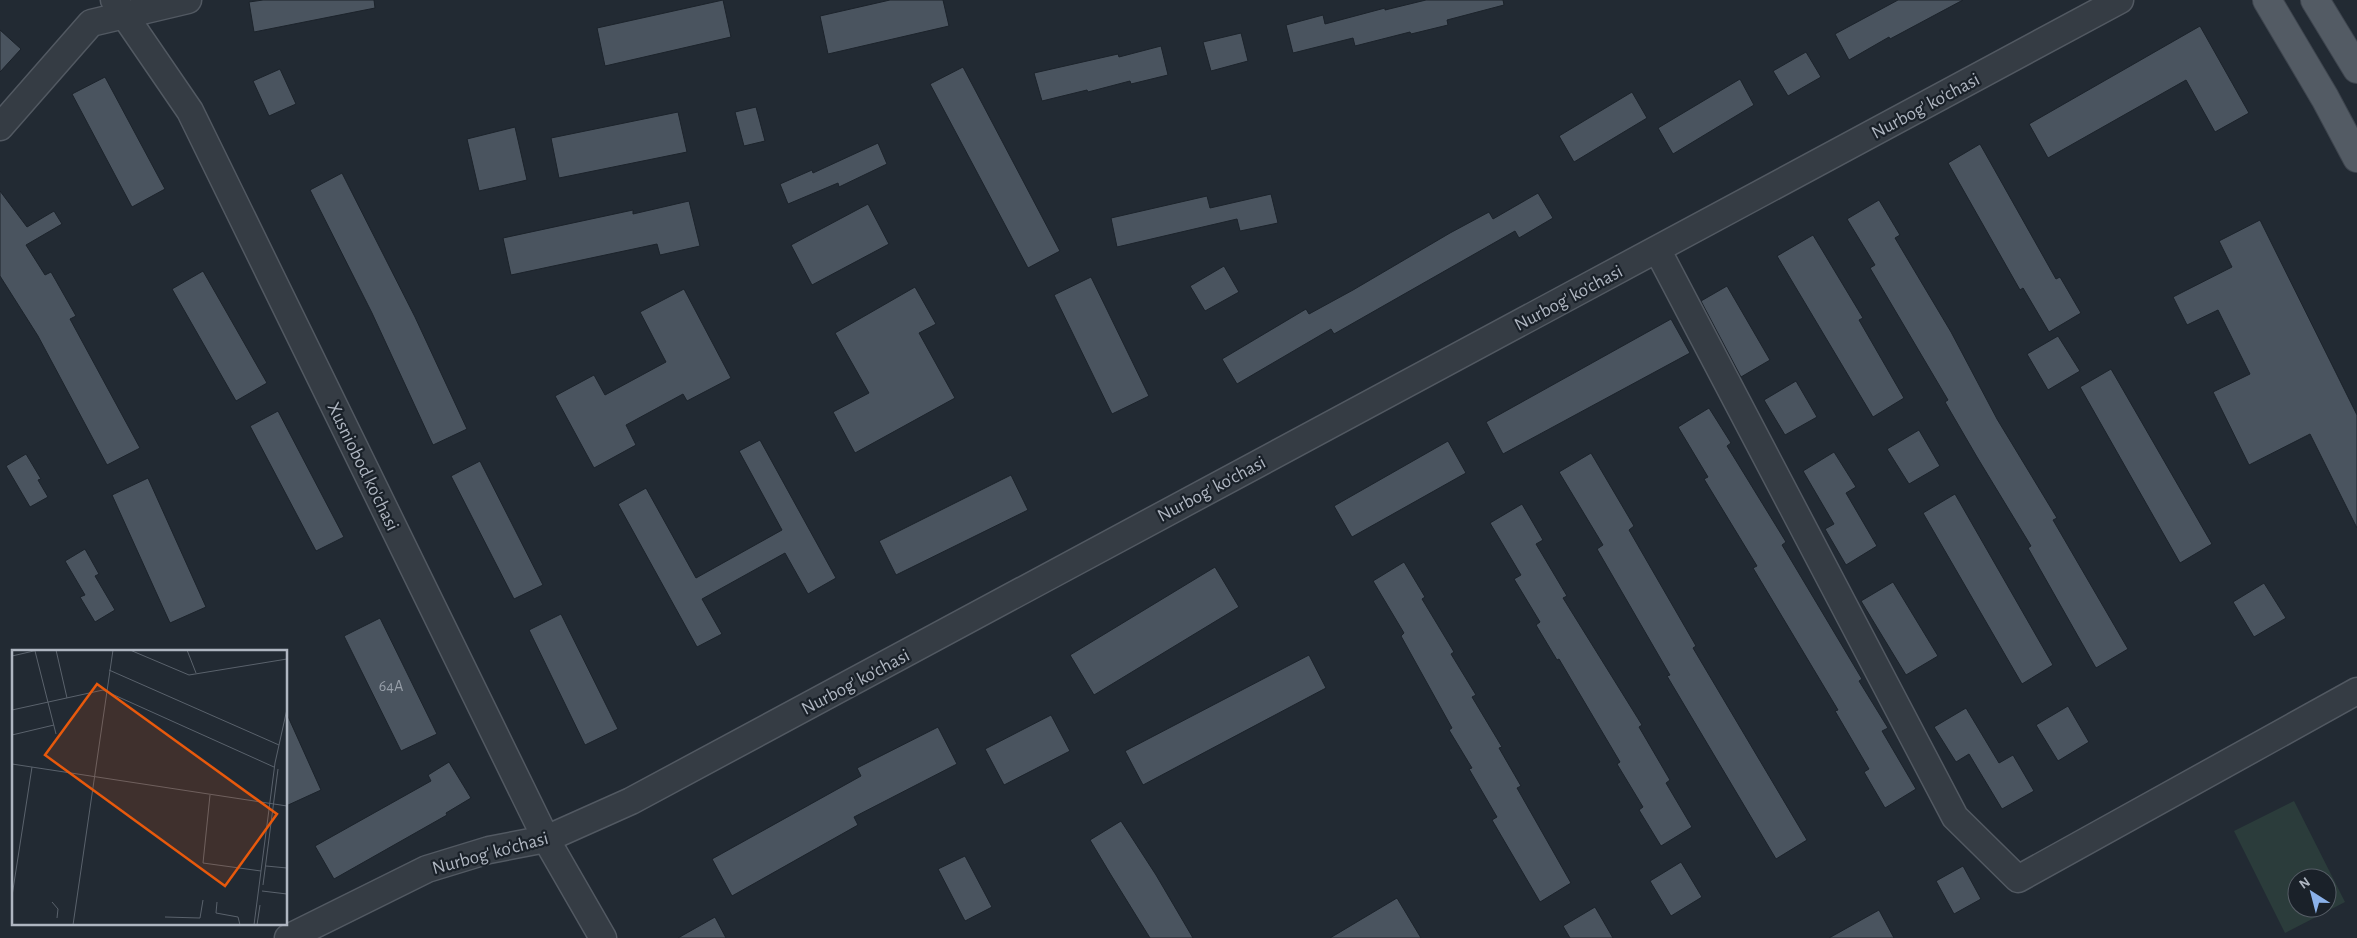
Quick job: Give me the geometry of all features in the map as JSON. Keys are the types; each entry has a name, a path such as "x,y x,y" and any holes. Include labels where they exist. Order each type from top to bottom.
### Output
{"main road":[{"path":"2267,0 2325,98 2357,158"},
{"path":"2315,0 2357,69"}],"street":[{"path":"0,127 91,23 119,8 188,0"},
{"name":"Nurbog' ko'chasi","path":"288,938 427,869 489,850 546,839 632,801 2120,0"},
{"name":"Xusniobod ko'chasi","path":"119,8 190,110 546,839 604,938"},
{"path":"1657,249 1955,817 2018,879 2357,691"}],"shaded area":[{"path":"2294,801 2328,868 2287,868 2287,918 2314,918 2285,933 2234,831"},
{"path":"2337,886 2345,902 2337,906"}],"building":[{"path":"263,0 374,0 375,8 254,32 249,2"},
{"path":"723,0 731,37 605,66 597,28"},
{"path":"890,0 943,0 949,26 828,54 820,16"},
{"path":"1426,0 1503,0 1504,5 1447,20 1448,25 1411,34 1410,32 1355,46 1353,38 1293,53 1286,25 1323,15 1325,24 1385,8 1385,10"},
{"path":"1898,0 1963,0 1890,39 1889,37 1849,60 1835,34"},
{"path":"2200,26 2249,113 2215,132 2186,80 2048,158 2029,124"},
{"path":"0,30 21,49 0,72"},
{"path":"1241,33 1248,61 1211,71 1203,42"},
{"path":"1161,46 1168,75 1131,84 1130,81 1042,101 1034,73 1118,54 1119,57"},
{"path":"1806,52 1821,77 1788,96 1773,71"},
{"path":"963,67 1060,251 1028,268 930,84"},
{"path":"280,69 296,104 269,116 253,81"},
{"path":"105,77 165,189 132,207 72,94"},
{"path":"1740,79 1754,105 1673,154 1658,128"},
{"path":"1632,92 1647,118 1574,162 1559,136"},
{"path":"756,107 765,141 744,146 735,112"},
{"path":"678,112 687,152 559,178 551,138"},
{"path":"515,127 527,180 479,191 467,139"},
{"path":"878,143 887,164 839,187 838,183 788,204 780,184 812,170 813,173"},
{"path":"1980,144 2056,279 2060,277 2081,313 2049,332 2023,288 2020,290 1948,163"},
{"path":"342,173 415,317 467,429 433,445 372,313 310,190"},
{"path":"0,191 27,227 54,211 62,224 26,245 45,275 51,272 76,316 70,319 140,448 107,465 38,336 0,276"},
{"path":"1538,193 1553,218 1519,238 1515,231 1334,334 1331,329 1237,384 1222,359 1306,309 1309,314 1489,212 1493,219"},
{"path":"1271,194 1278,223 1240,231 1237,219 1117,247 1111,218 1207,196 1210,208"},
{"path":"1879,200 1900,235 1895,238 1951,332 1997,419 2057,518 2053,520 2128,649 2096,668 2028,548 2031,546 1945,402 1948,400 1870,268 1875,265 1847,219"},
{"path":"689,201 700,246 660,255 657,244 511,275 503,238 633,210 633,214"},
{"path":"868,204 889,244 812,285 791,245"},
{"path":"2260,220 2357,415 2357,528 2310,434 2249,465 2213,392 2250,374 2218,310 2187,325 2173,297 2232,267 2219,241"},
{"path":"1813,235 1863,318 1859,320 1904,398 1873,417 1777,256"},
{"path":"1224,266 1239,292 1205,311 1190,286"},
{"path":"203,271 267,383 236,401 172,289"},
{"path":"1091,277 1149,396 1112,414 1054,295"},
{"path":"1727,286 1770,360 1741,377 1701,301"},
{"path":"915,287 936,324 919,333 955,398 855,453 833,412 869,393 835,333"},
{"path":"684,289 731,378 687,401 683,394 626,425 636,445 594,468 555,396 594,375 605,395 666,362 640,312"},
{"path":"1671,319 1690,353 1503,454 1486,422"},
{"path":"2058,336 2080,371 2048,390 2027,354"},
{"path":"2111,369 2212,544 2180,563 2080,387"},
{"path":"1796,381 1817,417 1785,435 1764,400"},
{"path":"1709,408 1731,443 1727,446 1786,542 1782,545 1862,679 1859,681 1888,728 1882,731 1916,789 1885,808 1864,772 1869,769 1835,711 1838,710 1753,568 1757,566 1704,479 1708,477 1678,427"},
{"path":"278,411 344,537 316,551 250,426"},
{"path":"1919,430 1940,466 1909,484 1887,449"},
{"path":"760,440 836,578 808,594 785,553 702,599 722,634 697,647 618,504 646,488 696,578 782,530 739,451"},
{"path":"1448,441 1466,473 1352,537 1334,506"},
{"path":"1834,452 1856,487 1846,493 1877,546 1846,565 1825,529 1834,524 1803,471"},
{"path":"1591,453 1634,526 1629,530 1696,646 1693,648 1807,840 1776,859 1667,676 1670,675 1597,549 1603,545 1559,472"},
{"path":"26,454 41,479 38,480 48,497 30,507 6,466"},
{"path":"480,461 543,585 514,599 451,476"},
{"path":"1011,475 1028,510 896,575 879,541"},
{"path":"148,478 206,607 170,623 112,495"},
{"path":"1955,494 2053,665 2022,684 1923,513"},
{"path":"1522,504 1543,540 1536,544 1567,596 1563,598 1642,725 1639,727 1670,780 1666,783 1692,827 1661,846 1639,810 1643,807 1617,764 1620,762 1559,659 1557,660 1536,625 1540,622 1514,579 1521,575 1490,523"},
{"path":"85,549 99,574 95,576 115,610 95,622 80,597 85,595 65,561"},
{"path":"1404,562 1425,597 1422,599 1454,652 1451,654 1476,695 1472,697 1502,747 1499,748 1521,786 1517,788 1571,883 1540,902 1492,820 1497,817 1469,769 1472,768 1449,730 1452,728 1401,636 1404,633 1373,581"},
{"path":"1215,567 1239,607 1094,695 1070,655"},
{"path":"1893,582 1938,656 1906,675 1861,601"},
{"path":"2264,583 2286,618 2254,637 2233,602"},
{"path":"561,614 618,729 585,745 529,630"},
{"path":"380,618 437,734 401,751 344,636"},
{"path":"1309,655 1326,688 1143,785 1125,751"},
{"path":"2068,706 2089,742 2058,761 2036,725"},
{"path":"1966,708 1999,763 2013,755 2034,791 2002,809 1969,754 1956,762 1934,727"},
{"path":"1051,715 1070,751 1004,785 985,749"},
{"path":"288,716 321,790 288,805"},
{"path":"938,727 957,764 854,817 858,825 732,896 712,859 861,776 857,768"},
{"path":"449,762 471,798 446,813 447,815 334,879 315,846 431,781 428,775"},
{"path":"1121,821 1156,875 1193,938 1150,938 1111,875 1090,840"},
{"path":"965,856 992,907 965,921 938,869"},
{"path":"1681,862 1702,897 1671,916 1650,881"},
{"path":"1963,866 1981,899 1954,914 1936,881"},
{"path":"1397,898 1421,938 1330,938"},
{"path":"1595,907 1613,938 1570,938 1563,926"},
{"path":"1879,910 1894,938 1829,938"},
{"path":"715,917 726,938 678,938"}]}
